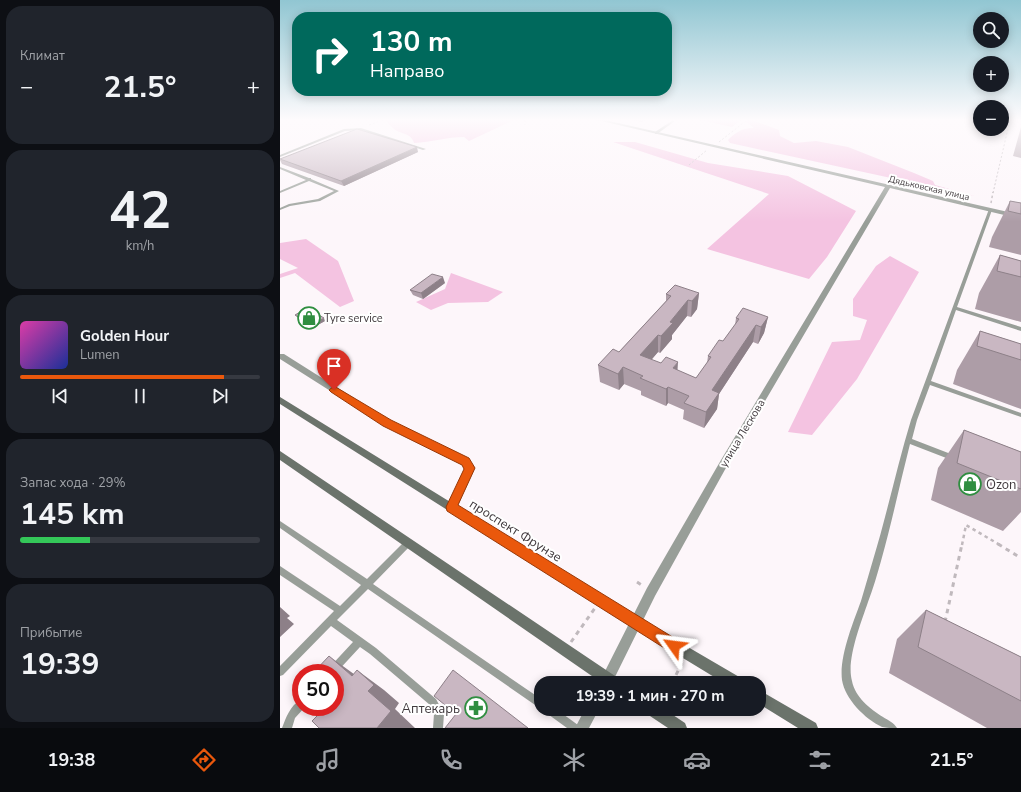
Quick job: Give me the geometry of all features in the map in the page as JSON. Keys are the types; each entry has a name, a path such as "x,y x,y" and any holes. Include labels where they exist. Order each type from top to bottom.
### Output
{"main road":[{"name":"проспект Фрунзе","path":"280,400 725,676"},
{"path":"280,455 565,650 600,676"},
{"path":"766,701 811,728"},
{"path":"662,716 680,728"}],"street":[{"name":"Дядьковская улица","path":"746,154 1021,217"},
{"name":"улица Лескова","path":"611,676 651,592 724,463 888,187"},
{"path":"281,356 387,423 466,462 470,468 452,507"},
{"path":"582,728 588,716"}],"lane":[{"path":"280,168 337,191 319,200 289,205 280,209"},
{"path":"280,192 310,179"},
{"path":"892,728 875,718 857,702 847,680 847,659 872,578 908,440 990,210"},
{"path":"954,308 1021,329"},
{"path":"928,382 1021,415"},
{"path":"908,440 963,462"},
{"path":"280,524 368,583 534,699"},
{"path":"280,672 408,543"},
{"path":"280,570 341,611"},
{"path":"331,621 360,641 433,702 439,714 438,728"},
{"path":"338,664 360,641"},
{"path":"287,728 292,715"},
{"path":"558,716 575,728"}],"path":[{"path":"990,210 1002,154"},
{"path":"944,626 966,525 1021,558"},
{"path":"565,650 600,600"},
{"path":"676,676 687,653"}],"shaded area":[{"path":"649,154 677,154 708,163 788,176 856,211 827,257 809,279 707,249 769,194"},
{"path":"781,154 866,154 933,181 935,185 974,196"},
{"path":"306,239 338,261 354,301 340,307 295,273 280,278 280,274 298,268 280,259 280,243"},
{"path":"890,256 919,272 857,379 812,435 788,432 832,342 860,340 867,320 853,316 853,299 876,266"},
{"path":"451,273 503,292 488,302 448,303 431,310 416,302 445,289"}],"building":[{"path":"293,154 401,154 341,181 280,159"},
{"path":"1010,201 1021,203 1021,214 1008,211"},
{"path":"1000,255 1021,261 1021,277 997,271"},
{"path":"432,274 443,277 421,293 410,290"},
{"path":"675,285 699,293 692,301 688,300 670,322 673,323 661,336 658,335 640,355 661,363 666,357 678,362 673,368 696,378 711,357 708,356 719,340 723,341 739,319 736,318 743,308 768,317 761,327 756,325 712,390 719,393 706,412 684,403 689,396 668,387 666,389 640,378 643,376 623,367 618,374 598,365 613,349 619,352 671,296 666,294"},
{"path":"307,308 324,318 312,325 295,315"},
{"path":"980,331 1021,344 1021,360 977,346"},
{"path":"964,430 1021,452 1021,489 957,463"},
{"path":"926,610 1021,657 1021,701 918,647"},
{"path":"329,656 338,664 321,664"},
{"path":"344,669 352,676 357,670 374,685 368,691 391,711 377,728 319,728 312,721 317,716 344,716"},
{"path":"453,670 528,728 445,728 456,714 434,696"}],"place":[{"name":"Tyre service","path":"309,318"},
{"name":"Ozon","path":"970,484"},
{"name":"Аптекарь","path":"476,708"}],"route":[{"path":"334,390 387,423 466,462 470,468 452,507 674,646"}]}
